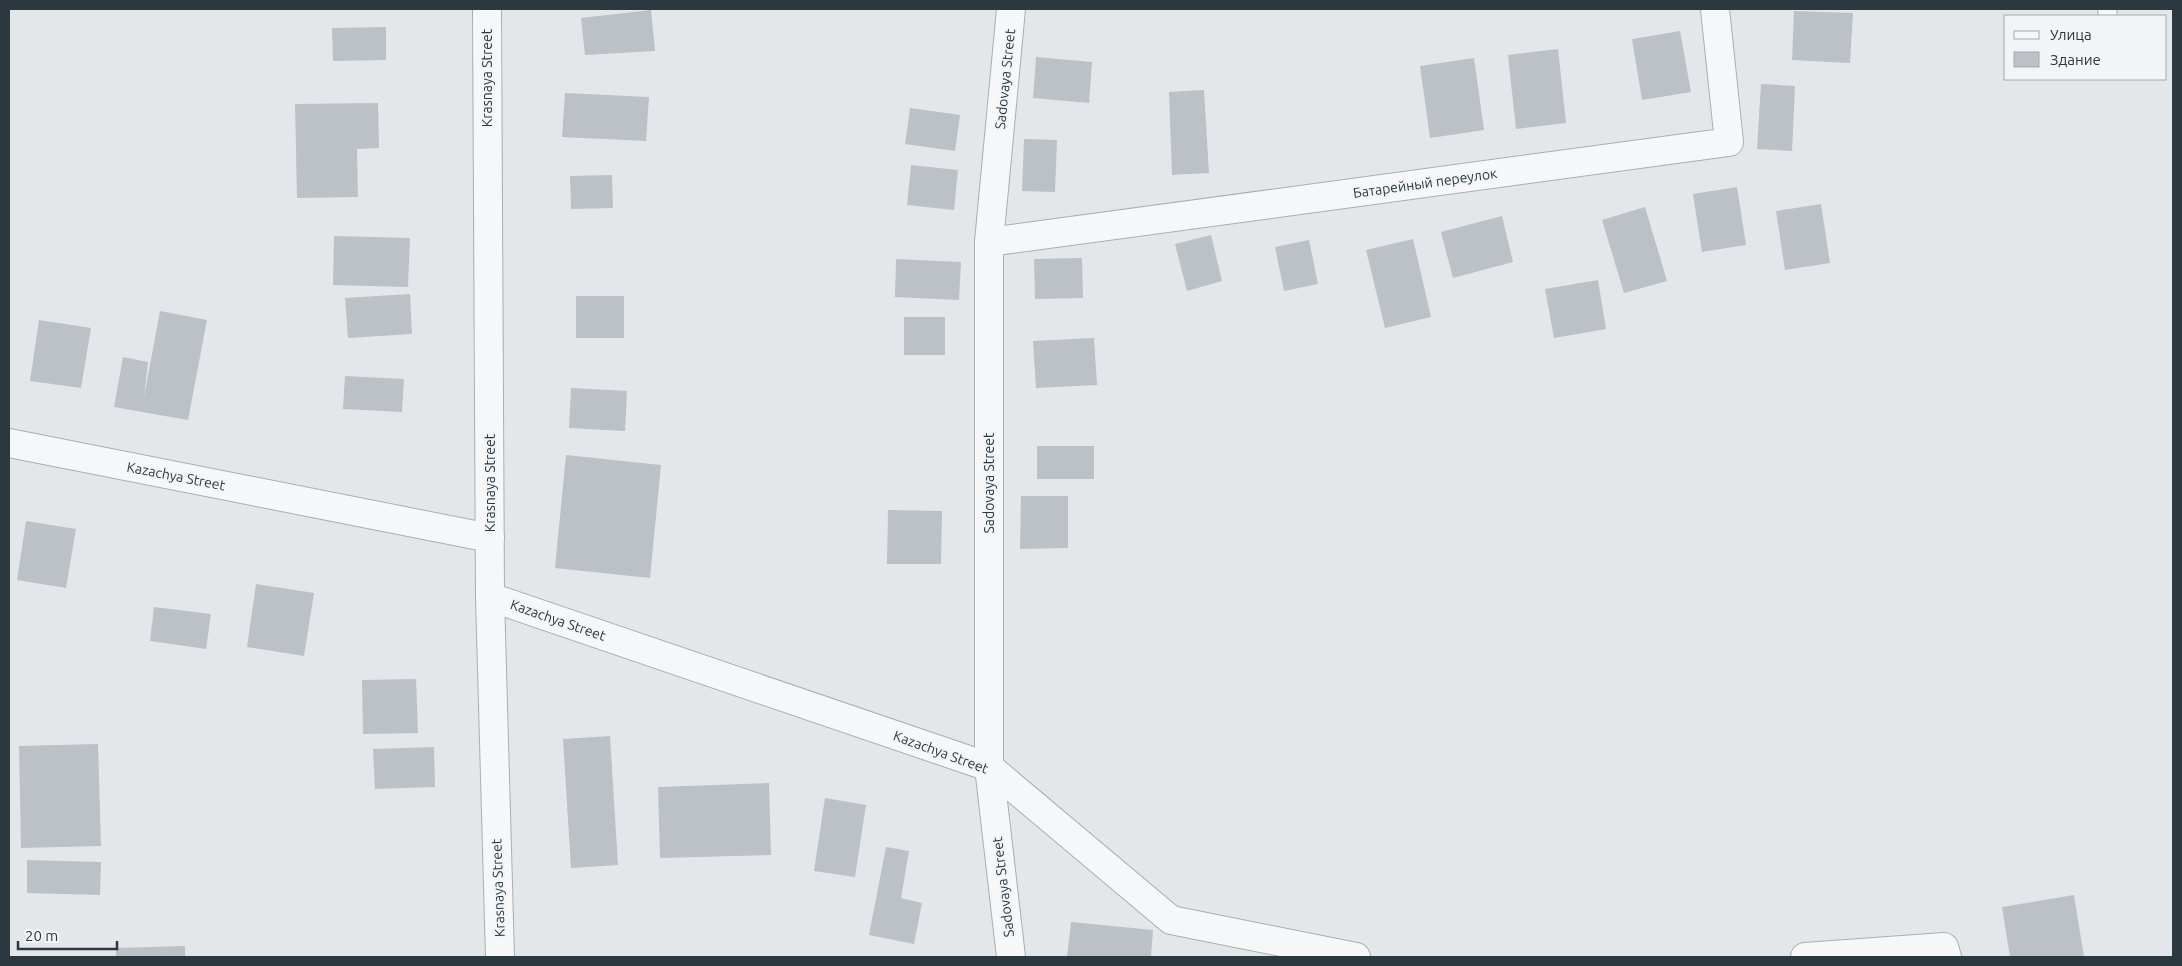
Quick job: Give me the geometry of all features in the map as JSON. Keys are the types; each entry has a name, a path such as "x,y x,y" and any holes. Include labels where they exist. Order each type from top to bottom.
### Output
{"street":[{"name":"Krasnaya Street","path":"487,9 490,597 500,957"},
{"name":"Sadovaya Street","path":"1011,9 989,242 988,767 1011,957"},
{"name":"Батарейный переулок","path":"989,242 1728,142 1714,9"},
{"name":"Kazachya Street","path":"9,442 490,538"},
{"name":"Kazachya Street","path":"490,597 988,767 1171,920 1356,957"},
{"path":"1805,957 1946,952"}],"building":[{"path":"651,10 655,51 585,55 581,18"},
{"path":"1794,11 1853,13 1850,63 1792,60"},
{"path":"386,27 386,60 333,61 332,28"},
{"path":"1680,31 1691,92 1642,100 1632,39"},
{"path":"1558,49 1566,123 1516,129 1508,55"},
{"path":"1036,57 1092,62 1089,103 1033,98"},
{"path":"1474,58 1484,130 1430,138 1420,66"},
{"path":"1761,84 1795,86 1792,151 1757,149"},
{"path":"1204,90 1209,173 1172,175 1169,92"},
{"path":"565,93 649,97 646,141 562,137"},
{"path":"378,103 379,148 357,149 358,197 297,198 295,104"},
{"path":"910,108 960,115 955,151 905,144"},
{"path":"1024,139 1057,140 1055,192 1022,191"},
{"path":"911,165 958,170 954,210 907,205"},
{"path":"612,175 613,208 571,209 570,176"},
{"path":"1737,187 1746,245 1702,252 1693,194"},
{"path":"1821,204 1830,263 1785,270 1776,211"},
{"path":"1645,207 1667,281 1624,293 1602,220"},
{"path":"1502,216 1513,262 1453,278 1441,232"},
{"path":"1211,235 1222,281 1187,291 1175,244"},
{"path":"334,236 410,238 408,287 333,285"},
{"path":"1413,239 1431,317 1385,328 1366,250"},
{"path":"1309,240 1318,284 1284,291 1275,247"},
{"path":"1082,258 1083,298 1035,299 1034,259"},
{"path":"896,259 961,262 959,300 895,297"},
{"path":"1598,280 1606,329 1554,338 1545,289"},
{"path":"410,294 412,334 348,338 345,298"},
{"path":"576,296 624,296 624,338 576,338"},
{"path":"160,311 207,320 188,420 114,407 123,357 148,362 144,397"},
{"path":"904,317 945,317 945,355 904,355"},
{"path":"39,320 91,328 81,388 30,381"},
{"path":"1094,338 1097,385 1036,388 1033,341"},
{"path":"345,376 404,379 402,412 343,409"},
{"path":"571,388 627,391 625,431 569,428"},
{"path":"1037,446 1094,446 1094,479 1037,479"},
{"path":"566,455 661,465 650,578 555,568"},
{"path":"1021,496 1068,496 1068,548 1020,549"},
{"path":"888,510 942,511 941,564 887,564"},
{"path":"26,521 76,529 66,588 17,580"},
{"path":"256,584 314,593 304,656 247,647"},
{"path":"154,607 211,614 206,649 150,641"},
{"path":"416,679 418,733 363,734 362,680"},
{"path":"610,736 618,865 571,868 563,739"},
{"path":"98,744 101,846 21,848 19,746"},
{"path":"434,747 435,787 375,789 373,749"},
{"path":"769,783 771,855 660,858 658,787"},
{"path":"825,798 866,805 855,877 814,871"},
{"path":"886,847 909,851 901,898 922,903 914,944 869,935"},
{"path":"27,860 101,862 100,895 27,893"},
{"path":"2074,895 2084,957 2010,957 2002,907"},
{"path":"1071,922 1153,930 1151,957 1067,957"},
{"path":"185,946 185,957 116,957 116,948"}]}
